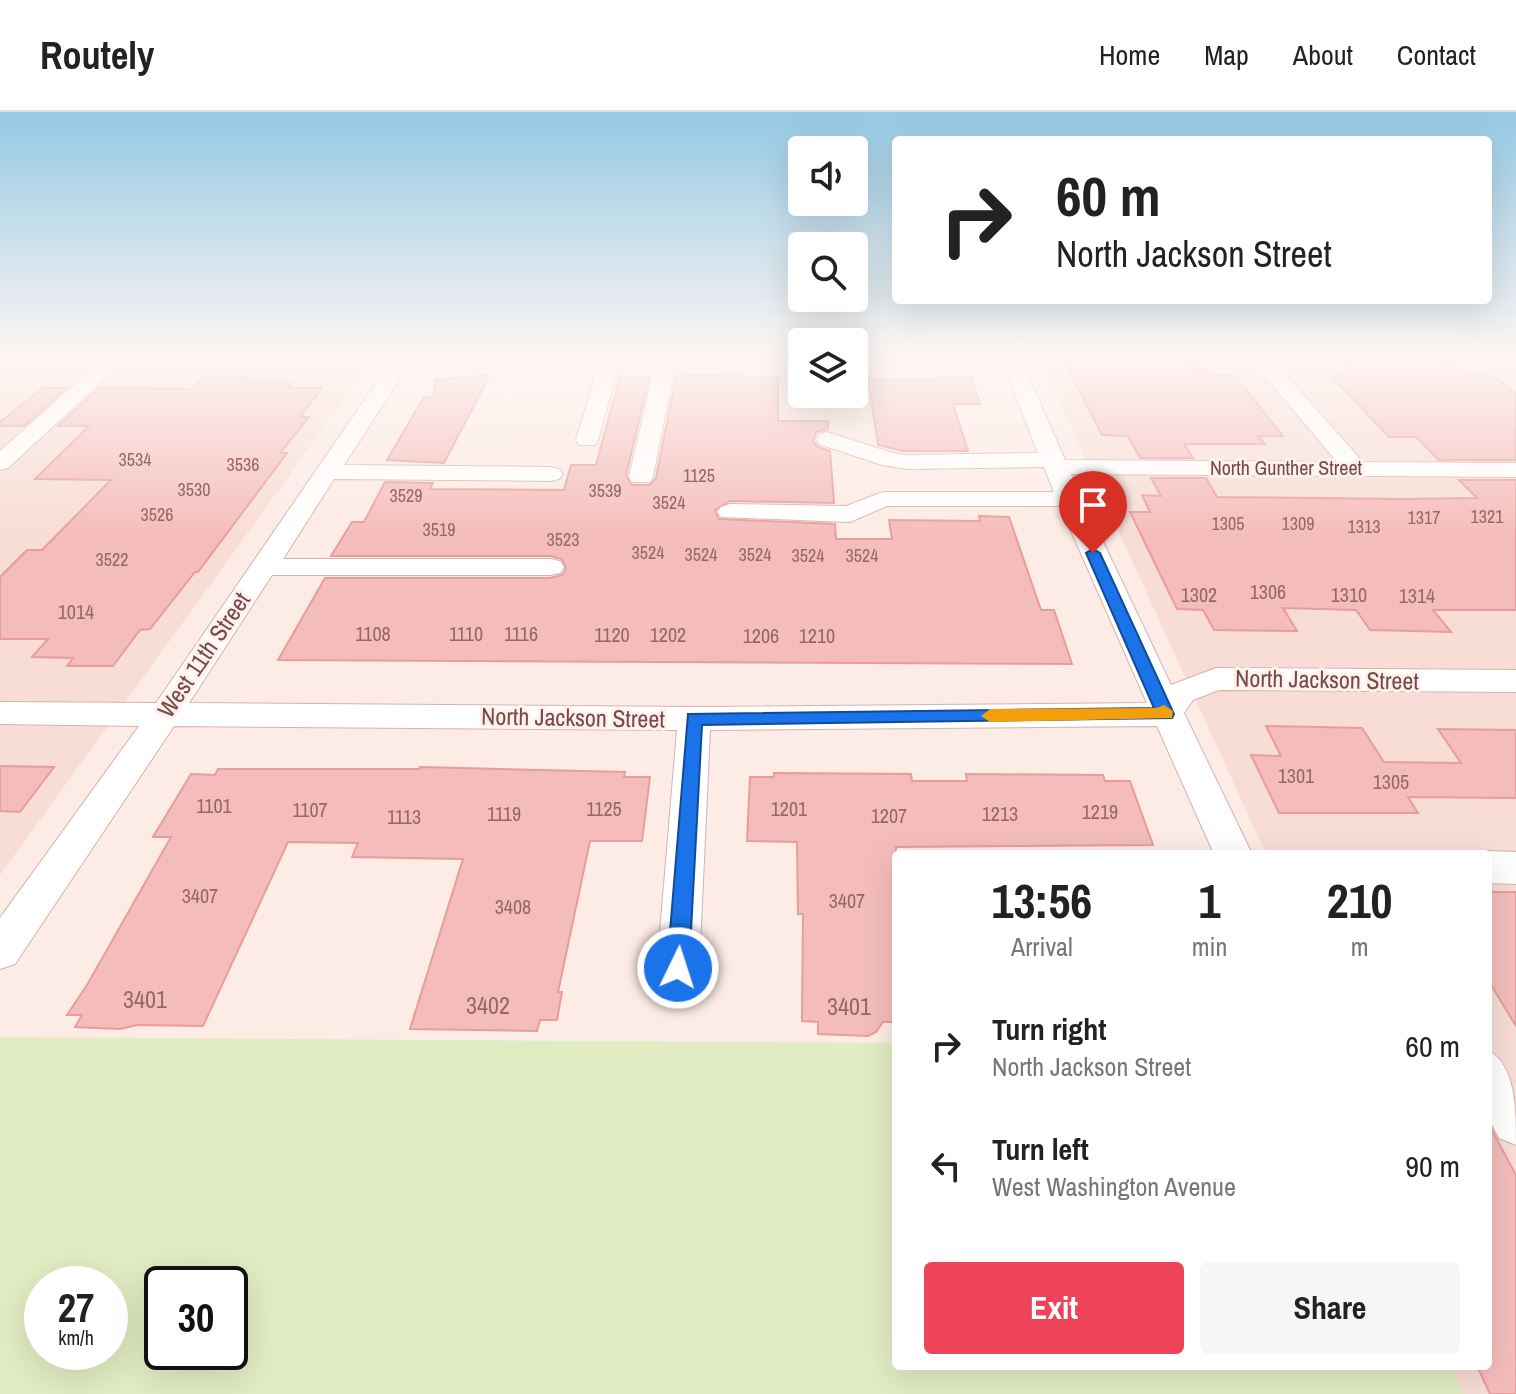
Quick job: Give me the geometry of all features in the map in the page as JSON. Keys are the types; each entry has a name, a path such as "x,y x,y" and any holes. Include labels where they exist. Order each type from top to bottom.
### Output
{"street":[{"path":"0,463 51,417"},
{"name":"West 11th Street","path":"0,951 165,714 364,417"},
{"path":"587,440 594,417"},
{"path":"641,477 654,417"},
{"path":"1034,417 1166,714 1231,850"},
{"path":"1311,417 1356,469"},
{"name":"North Gunther Street","path":"827,439 899,461 1516,470"},
{"path":"327,472 551,474"},
{"path":"730,512 850,514 883,499 1069,499"},
{"path":"264,567 550,567"},
{"name":"North Jackson Street","path":"0,713 694,719 1166,714 1182,692 1216,679 1516,681"},
{"path":"678,968 694,719"},
{"path":"1492,867 1516,868"},
{"path":"1492,1079 1516,1121"}],"shaded area":[{"path":"0,417 332,417 0,875"},
{"path":"1066,417 1516,417 1516,1394 1463,1394 1453,1370 1492,1370 1492,850 1264,850"}],"green space":[{"path":"0,1037 892,1043 892,1370 1453,1370 1463,1394 0,1394"}],"building":[{"path":"7,417 34,417 24,426 0,426"},
{"path":"68,417 309,417 280,453 287,453 198,572 150,629 140,630 113,666 67,666 73,658 32,657 48,639 0,639 0,577 27,550 42,550 111,480 35,479 89,426 58,426"},
{"path":"412,417 468,417 444,463 387,460"},
{"path":"609,417 640,417 626,476 632,485 650,485 656,478 668,417 778,417 778,421 828,421 828,429 816,432 813,441 818,447 830,451 834,503 730,501 715,510 719,519 835,524 836,539 892,539 889,520 980,521 979,516 1009,517 1041,610 1054,610 1072,664 278,660 325,578 550,578 562,575 566,569 562,559 550,556 331,556 352,522 364,522 385,482 433,483 430,489 564,490 571,465 596,465"},
{"path":"874,417 957,417 968,451 903,451 878,445"},
{"path":"1093,417 1268,417 1283,436 1258,436 1265,444 1184,444 1193,458 1140,458 1128,436 1102,435"},
{"path":"1370,417 1516,417 1516,460 1439,460 1416,437 1389,437"},
{"path":"1151,478 1206,478 1217,497 1403,499 1477,498 1459,480 1516,480 1516,610 1433,610 1451,632 1370,630 1356,610 1283,608 1297,631 1214,630 1203,610 1177,609 1130,512 1150,512 1142,495 1161,496"},
{"path":"1266,726 1362,728 1384,762 1461,763 1438,729 1516,730 1516,798 1408,797 1418,813 1279,813 1251,755 1281,756"},
{"path":"0,766 54,767 20,812 0,811"},
{"path":"420,767 625,772 624,777 650,777 642,841 590,841 558,992 562,992 557,1020 540,1020 537,1031 410,1029 463,859 352,857 358,843 288,842 203,1026 75,1027 82,1015 67,1015 171,837 153,837 191,774 215,775 218,769"},
{"path":"774,773 911,774 912,781 967,781 966,774 1103,775 1105,781 1130,781 1153,845 896,847 892,850 892,1022 883,1022 876,1032 868,1036 818,1034 818,1022 802,1021 803,914 798,914 797,842 747,841 750,777 774,777"},
{"path":"1492,892 1516,892 1516,1026 1492,987"},
{"path":"1492,1130 1516,1175 1516,1394 1490,1394 1479,1370 1492,1370"}],"slow traffic":[{"path":"990,716 1166,714 1164,711"}],"route":[{"path":"678,968 694,719 1166,714 1093,553"}]}
